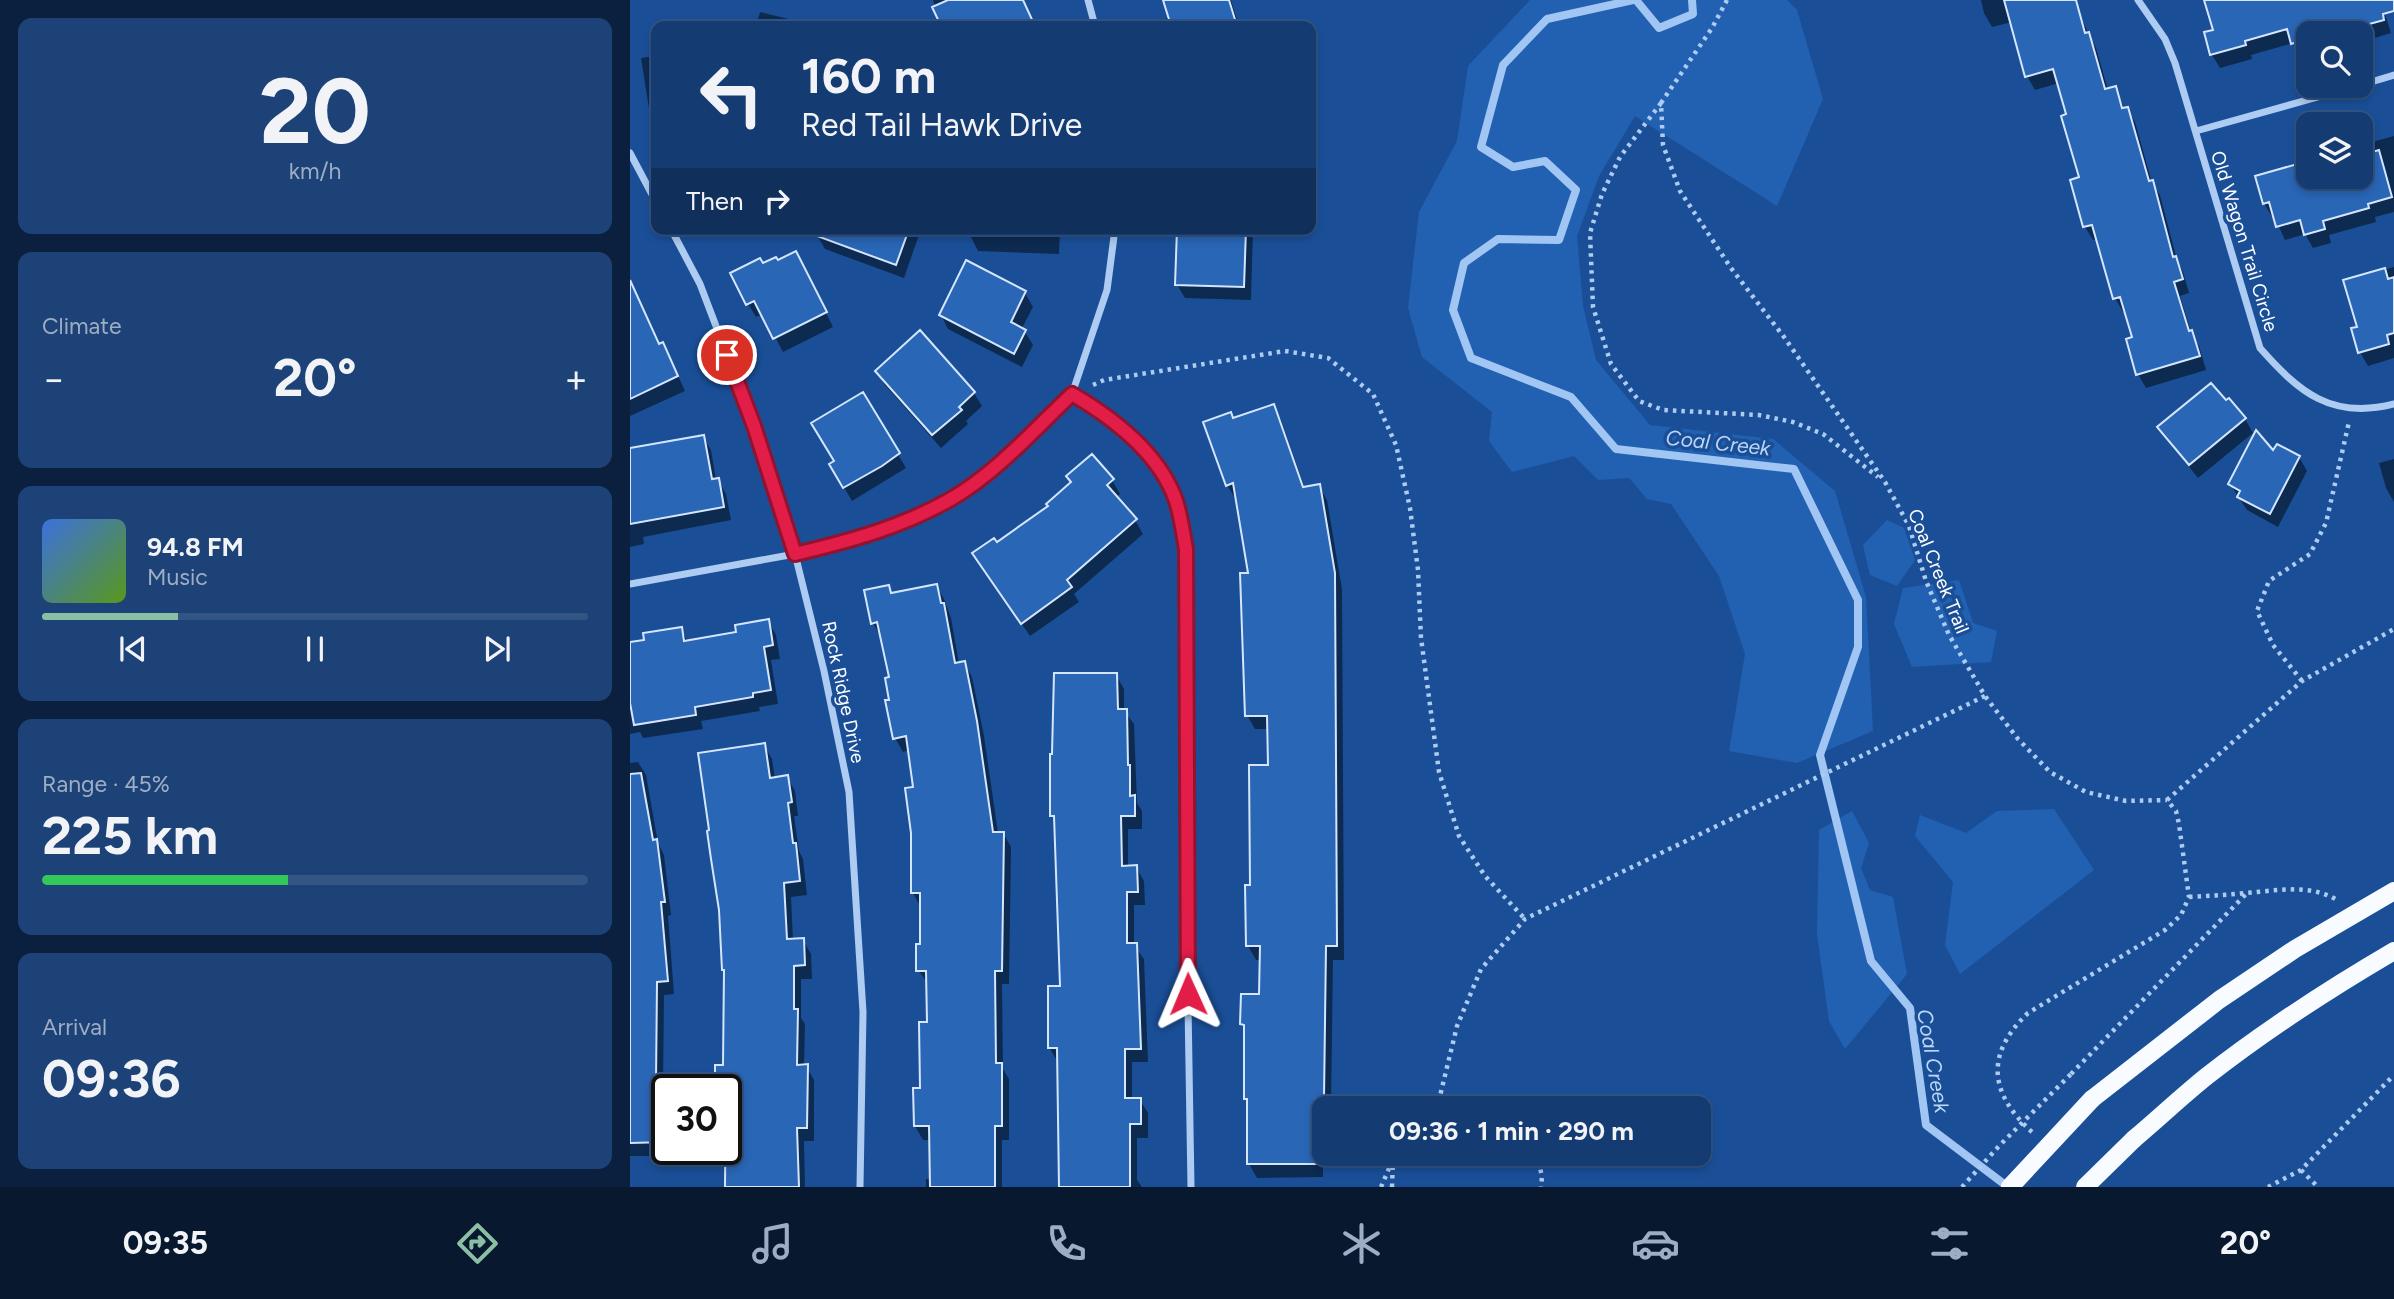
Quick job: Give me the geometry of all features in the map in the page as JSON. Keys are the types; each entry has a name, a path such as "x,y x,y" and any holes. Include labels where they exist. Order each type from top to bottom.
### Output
{"main road":[{"path":"2010,1187 2092,1099 2220,1000 2295,949 2394,891"},
{"path":"2085,1187 2134,1139 2206,1077 2302,1008 2394,951"}],"street":[{"path":"1088,0 1094,21"},
{"name":"Old Wagon Trail Circle","path":"2138,0 2165,39 2175,63 2260,348 2282,373 2312,397 2352,410 2394,404"},
{"path":"2373,81 2394,75"},
{"path":"2196,131 2313,98"},
{"path":"630,153 651,193"},
{"name":"Rock Ridge Drive","path":"674,235 700,284 750,413 795,554 824,671 849,792 863,1012 860,1187"},
{"path":"630,584 795,554 865,537 911,519 953,498 992,469 1072,394 1107,290 1114,235"},
{"path":"1072,394 1120,427 1155,462 1175,500 1186,549 1186,884 1191,1187"}],"path":[{"path":"1727,0 1712,28 1661,103 1620,157 1602,194 1590,233 1593,307 1611,363 1639,401 1662,410 1759,415 1793,422 1823,434 1885,482"},
{"name":"Coal Creek Trail","path":"1661,103 1663,145 1680,191 1731,268 1784,337 1885,482 1909,526 1926,581 1949,635 1985,695 2018,739 2050,772 2086,792 2126,802 2167,800"},
{"path":"1072,394 1104,380 1285,351 1328,358 1373,394 1396,445 1410,508 1418,570 1421,638 1439,772 1459,836 1485,876 1525,919"},
{"path":"2302,681 2273,645 2257,611 2269,581 2310,554 2326,523 2352,410"},
{"path":"2035,1135 2016,1117 2005,1100 1997,1072 2001,1047 2013,1028 2028,1013 2165,930 2181,915 2189,897 2179,824 2176,811 2167,800 2302,681 2394,629"},
{"path":"1440,1096 1457,1026 1481,969 1525,919 1985,695"},
{"path":"2189,897 2275,889 2301,890 2333,897 2355,913"},
{"path":"1962,1187 2247,893"},
{"path":"2268,1187 2301,1170 2394,1075"},
{"path":"1381,1187 1390,1166"},
{"path":"1392,1187 1393,1166"},
{"path":"1539,1166 1541,1187"},
{"path":"2301,1170 2318,1187"}],"shaded area":[{"path":"1530,0 1787,0 1797,10 1823,99 1777,206 1635,116 1599,176 1577,236 1583,306 1596,360 1650,425 1773,439 1835,491 1866,597 1873,731 1797,763 1729,751 1745,654 1719,576 1671,504 1647,499 1629,478 1598,480 1574,456 1512,472 1489,441 1492,412 1422,357 1408,308 1419,212 1457,141 1468,66"},
{"path":"1887,520 1904,528 1915,560 1897,586 1870,575 1863,545"},
{"path":"1959,580 1973,623 1997,631 1991,662 1912,667 1894,624 1903,588"},
{"path":"2054,809 2094,870 1960,974 1945,945 1953,882 1915,836 1920,815 1966,833 1997,811"},
{"path":"1852,811 1869,843 1861,868 1870,890 1893,897 1907,974 1845,1049 1829,1021 1817,934 1819,830"}],"building":[{"path":"948,0 1023,0 1033,21 939,21 932,7"},
{"path":"1163,0 1229,0 1235,21 1169,21"},
{"path":"2004,0 2076,0 2085,33 2089,32 2105,89 2116,86 2122,108 2128,107 2149,181 2153,180 2173,257 2176,256 2183,279 2174,282 2200,356 2136,375 2126,339 2132,337 2120,297 2113,299 2092,225 2083,227 2070,180 2079,177 2061,116 2066,114 2053,69 2025,77"},
{"path":"2204,0 2394,0 2394,11 2383,14 2384,20 2373,23 2296,21 2296,43 2291,44 2287,29 2210,55 2204,32 2213,30"},
{"path":"2379,150 2392,197 2368,204 2369,208 2323,221 2325,229 2304,235 2300,220 2276,227 2269,202 2263,204 2255,176 2296,164 2296,189 2373,189 2373,152"},
{"path":"814,235 907,235 896,265"},
{"path":"1177,235 1246,235 1244,287 1175,285"},
{"path":"796,251 827,312 773,339 754,301 746,305 730,273 760,258 763,263 776,257 778,260"},
{"path":"966,260 1026,291 1011,322 1026,330 1014,354 939,315"},
{"path":"2385,268 2388,279 2394,277 2394,333 2387,335 2389,344 2358,353 2351,328 2357,327 2343,280"},
{"path":"630,280 659,344 663,342 678,376 630,399"},
{"path":"920,330 975,392 959,407 962,410 932,435 875,371"},
{"path":"2211,383 2226,400 2229,398 2246,418 2189,465 2157,427"},
{"path":"863,392 900,453 843,488 829,464 834,461 811,423"},
{"path":"1274,404 1303,487 1320,484 1335,573 1337,946 1326,946 1324,1096 1312,1096 1312,1164 1247,1164 1247,1099 1244,1099 1244,1025 1240,1024 1241,994 1259,994 1260,946 1246,946 1245,885 1250,885 1249,765 1268,765 1267,716 1245,716 1240,573 1248,573 1233,483 1226,486 1203,422 1231,412 1233,418"},
{"path":"2256,430 2273,450 2277,444 2300,456 2270,514 2237,497 2240,491 2228,484"},
{"path":"704,435 712,479 719,478 724,507 630,524 630,448"},
{"path":"1092,454 1114,479 1107,485 1137,519 1067,580 1072,587 1021,624 972,553 994,538 997,542 1048,506 1046,504 1071,482 1066,476"},
{"path":"937,584 941,603 944,603 955,663 965,661 977,721 993,832 1004,832 1002,971 995,971 996,1063 1002,1063 1002,1126 995,1126 995,1187 930,1187 929,1126 914,1126 913,1088 920,1088 919,1022 927,1022 926,971 916,971 916,944 920,944 920,893 911,893 911,833 905,788 913,787 906,736 893,739 885,700 889,700 885,678 889,677 877,622 871,624 864,590 889,585 891,593"},
{"path":"769,619 773,645 764,647 771,690 753,693 753,697 695,707 696,715 634,725 630,703 630,642 644,640 643,633 682,627 684,641 736,632 735,625"},
{"path":"1054,673 1117,673 1118,709 1127,709 1130,796 1135,795 1135,816 1121,816 1122,866 1137,865 1138,892 1127,892 1127,943 1137,943 1141,1049 1125,1049 1125,1098 1141,1098 1141,1124 1130,1124 1130,1187 1059,1187 1057,1048 1048,1048 1048,986 1060,986 1054,816 1050,816"},
{"path":"765,743 770,778 788,775 792,802 788,803 800,881 784,883 787,939 804,938 805,965 794,966 794,1009 798,1009 797,1065 808,1064 807,1128 797,1128 799,1187 725,1187 725,1165 742,1165 742,1074 715,1074 715,1065 723,1065 724,970 719,910 698,753"},
{"path":"641,773 653,840 657,839 665,902 661,902 668,981 657,982 656,1074 651,1074 651,1142 630,1143 630,774"}],"waterway":[{"name":"Coal Creek","path":"1633,0 1547,19 1503,65 1481,147 1513,167 1545,161 1576,190 1559,240 1498,239 1464,263 1453,310 1471,358 1571,397 1616,449 1794,469 1858,600 1858,647 1820,755 1871,961 1910,1008 1926,1125 2008,1187"},
{"name":"Coal Creek","path":"1636,0 1659,28 1693,14 1692,0"}],"route":[{"path":"727,355 754,426 795,554 865,537 911,519 953,498 992,469 1072,394 1120,427 1155,462 1175,500 1186,549 1188,994"}]}
